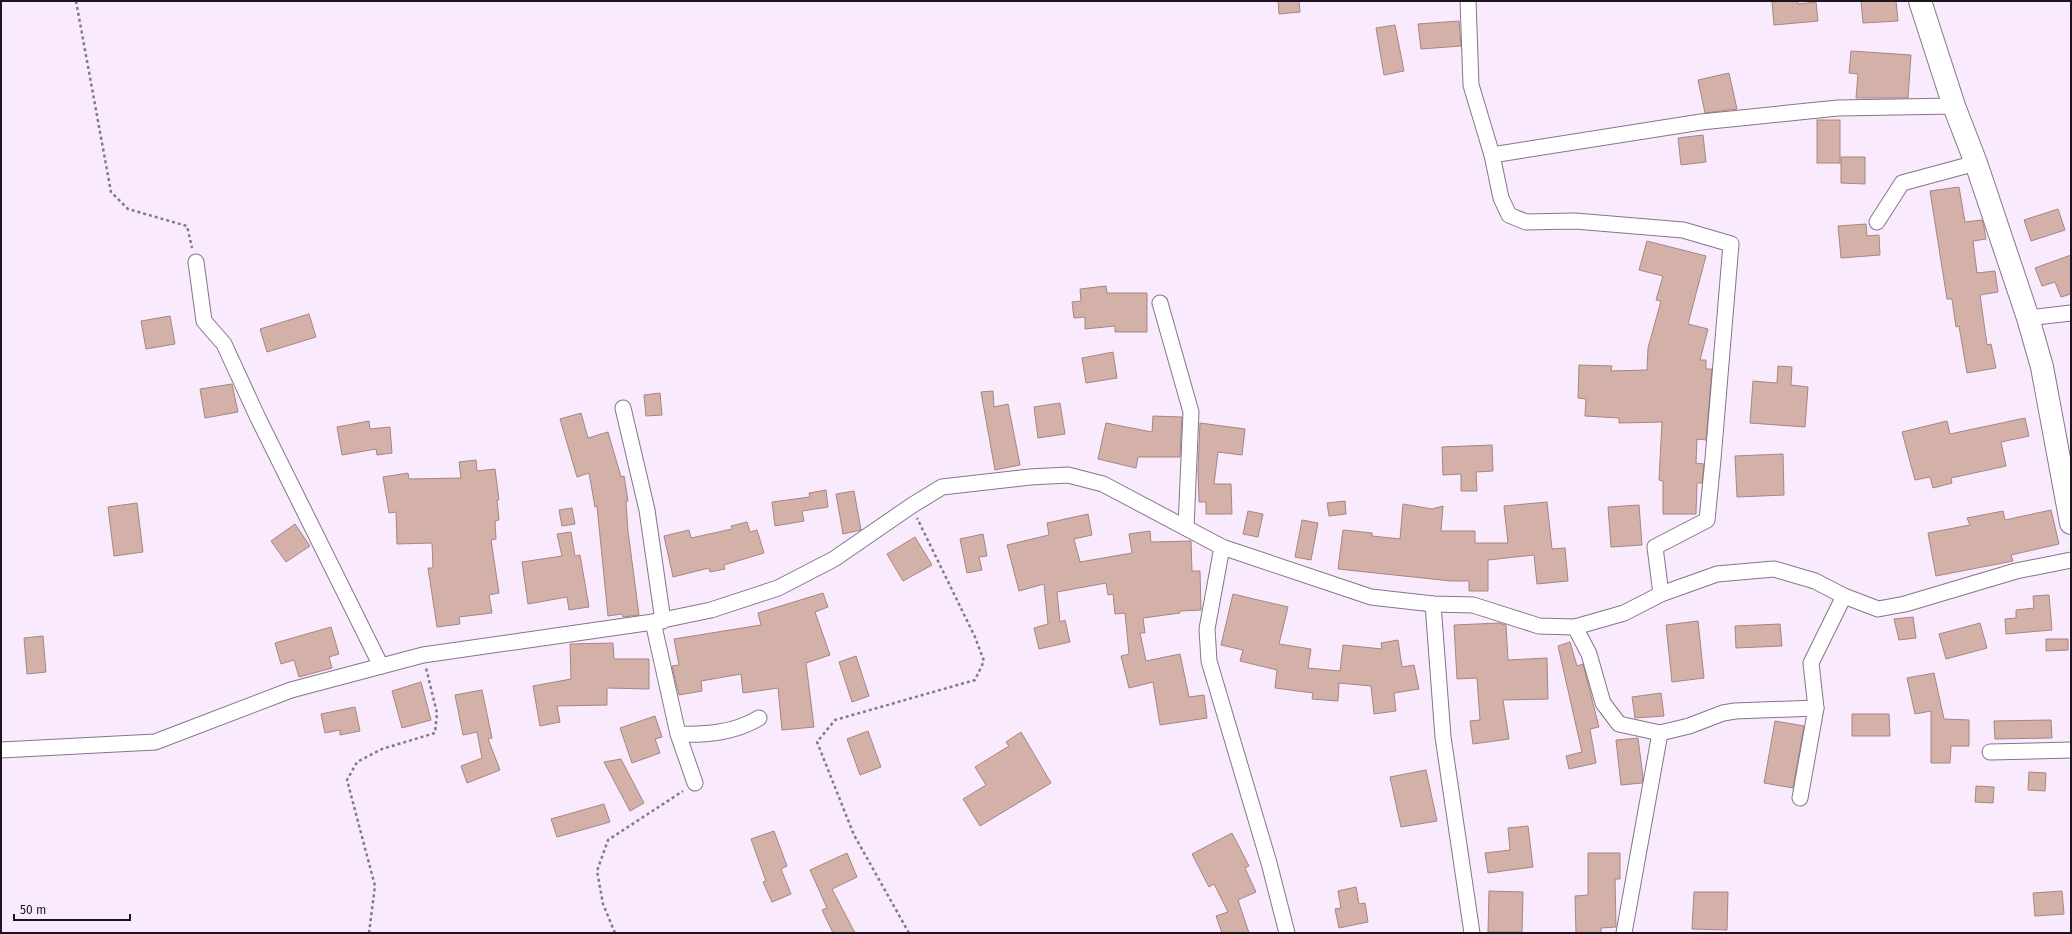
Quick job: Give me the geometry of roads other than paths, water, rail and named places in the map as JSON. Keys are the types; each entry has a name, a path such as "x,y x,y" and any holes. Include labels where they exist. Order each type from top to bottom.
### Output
{"street":[{"path":"1468,1 1471,85 1492,155 1501,198 1509,215 1526,222 1575,221 1683,230 1731,244 1707,520 1655,547 1661,594"},
{"path":"1920,1 1954,106 1976,164 2028,318 2042,367 2071,523"},
{"path":"1492,155 1709,122 1838,108 1954,106"},
{"path":"1878,222 1902,183 1976,164"},
{"path":"196,262 204,321 224,344 258,418 381,666"},
{"path":"1160,302 1190,412 1186,528"},
{"path":"2028,318 2071,314"},
{"path":"623,408 647,510 658,621 678,734 695,783"},
{"path":"1,750 155,742 291,690 423,655 658,621 711,610 778,588 834,559 911,506 942,487 1030,477 1068,475 1103,484 1222,547 1370,598 1433,604 1473,604 1539,626 1575,627 1624,613 1661,594 1717,574 1774,569 1814,581 1844,596 1878,609 1905,604 2016,571 2071,560"},
{"path":"1222,547 1207,630 1209,661 1269,863 1287,933"},
{"path":"1800,798 1816,708 1811,663 1844,596"},
{"path":"1433,604 1444,737 1472,933"},
{"path":"1575,627 1589,654 1604,703 1619,724 1660,733 1689,726 1723,713 1735,711 1816,708"},
{"path":"678,734 700,735 727,731 745,727 759,718"},
{"path":"1624,933 1660,733"},
{"path":"1990,752 2071,750"}]}
